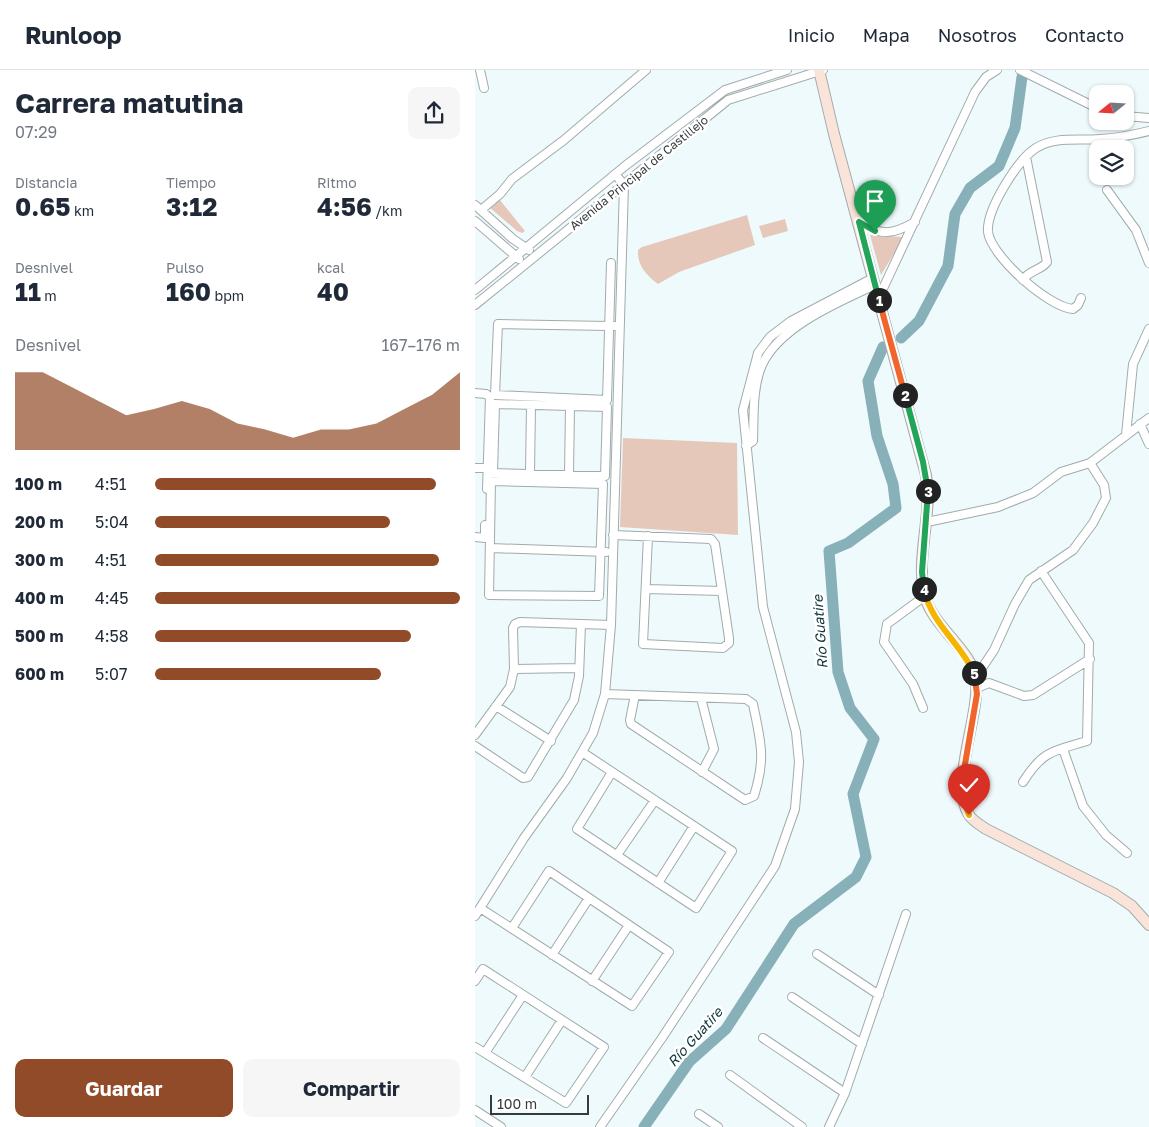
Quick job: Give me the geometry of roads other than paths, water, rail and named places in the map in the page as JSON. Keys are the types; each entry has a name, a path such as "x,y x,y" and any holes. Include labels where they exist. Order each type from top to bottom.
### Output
{"main road":[{"path":"820,70 926,476 927,522 922,572 925,596 932,614 963,654 976,677 977,688 962,779 963,799 969,815 986,829 1113,893 1132,906 1149,925"}],"street":[{"path":"480,70 485,88"},
{"path":"536,256 513,239 478,207 500,194 513,179 564,140 646,70"},
{"name":"Avenida Principal de Castillejo","path":"475,290 615,174 725,90 787,70"},
{"name":"Avenida Principal de Castillejo","path":"475,305 728,100 820,70"},
{"path":"880,302 975,92 986,77 997,70"},
{"path":"1020,70 1089,104"},
{"path":"1134,117 1149,118"},
{"path":"1081,298 1078,305 1073,309 1069,309 1040,294 1023,280 993,244 988,234 988,224 1000,191 1035,148 1050,142 1100,139 1149,131"},
{"path":"1023,280 1025,276 1044,266 1047,262 1026,157"},
{"path":"475,916 524,838 567,778 593,733 605,694 611,625 624,185 615,174"},
{"path":"1107,190 1137,230 1149,263"},
{"path":"475,221 526,264"},
{"path":"859,222 875,231 883,233 900,230 915,222"},
{"path":"611,263 609,326 607,400 495,395 498,324 609,326 619,326"},
{"path":"600,1127 662,1038 775,866 795,810 799,762 796,732 763,606 743,410 758,354 770,337 791,321 874,281"},
{"path":"1126,435 1133,364 1149,329"},
{"path":"475,393 486,394 490,397 485,538 475,537"},
{"path":"495,404 570,406 607,407 605,476 493,473 495,404"},
{"path":"530,474 531,405"},
{"path":"569,475 570,406"},
{"path":"927,522 998,507 1033,493 1061,472 1090,463 1149,418"},
{"path":"1140,424 1149,444"},
{"path":"606,436 616,437"},
{"path":"605,446 615,446"},
{"path":"976,677 994,650 1015,604 1029,580 1073,550 1093,523 1106,498 1104,485 1090,463"},
{"path":"475,468 487,468"},
{"path":"491,481 603,484 599,596 489,595 490,548 491,481"},
{"path":"613,535 648,536 711,539 715,544 729,638 729,643 723,648 643,644 648,536"},
{"path":"490,548 613,552"},
{"path":"1023,782 1033,765 1049,753 1087,742 1089,643 1041,571"},
{"path":"646,589 722,591"},
{"path":"923,708 913,684 884,642 887,624 925,596"},
{"path":"475,735 510,687 514,669 513,628 515,624 520,622 611,625"},
{"path":"475,746 523,778 528,777 574,700 579,668 581,624"},
{"path":"977,688 989,683 1024,696 1033,695 1090,659"},
{"path":"514,669 579,668"},
{"path":"605,694 635,695 747,700 753,704 762,750 762,766 753,796 745,800 631,724 630,720 635,695"},
{"path":"701,698 714,749 703,772"},
{"path":"496,706 551,741"},
{"path":"1063,749 1083,806 1106,835 1127,853"},
{"path":"582,752 732,851 696,908 577,829 612,772"},
{"path":"617,855 655,800"},
{"path":"658,883 694,826"},
{"path":"480,908 632,1006 669,952 549,871 512,928"},
{"path":"552,955 589,898"},
{"path":"829,1127 845,1093 906,914"},
{"path":"592,980 629,925"},
{"path":"817,954 879,995"},
{"path":"475,981 483,969 604,1047 565,1103 475,1047"},
{"path":"485,1053 523,995"},
{"path":"792,997 862,1044"},
{"path":"525,1077 562,1020"},
{"path":"763,1038 845,1093"},
{"path":"730,1075 801,1127"},
{"path":"475,1110 499,1126"},
{"path":"699,1114 718,1127"}],"waterway":[{"name":"Río Guatire","path":"901,338 919,321 948,266 955,214 970,188 999,166 1015,128 1022,77 1026,70"},
{"name":"Río Guatire","path":"644,1127 689,1062 726,1029 794,924 856,877 866,857 853,794 874,739 850,708 838,672 829,551 848,543 896,508 893,484 877,436 868,381 883,347"}]}
